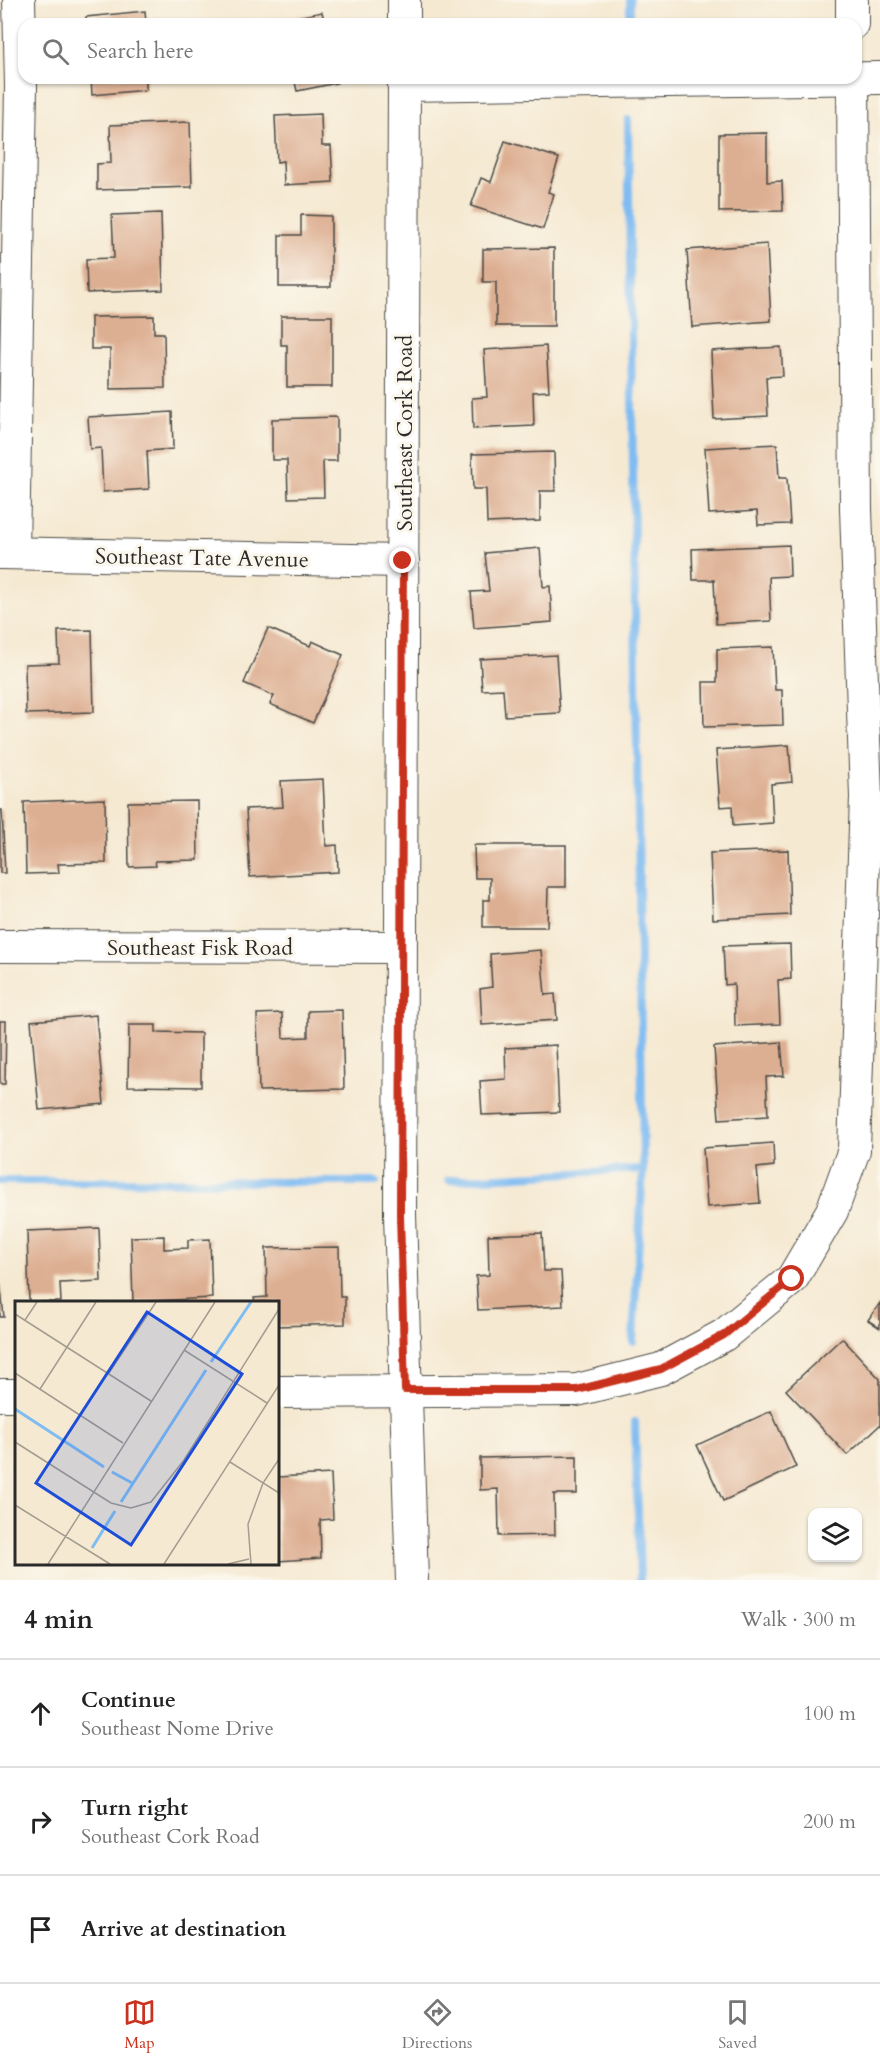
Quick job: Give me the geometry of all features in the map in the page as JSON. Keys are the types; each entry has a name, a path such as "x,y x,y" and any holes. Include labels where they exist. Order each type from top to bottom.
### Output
{"street":[{"path":"20,0 20,18"},
{"path":"404,0 404,18"},
{"path":"852,0 852,18"},
{"path":"862,78 880,78"},
{"path":"7,553 21,84"},
{"name":"Southeast Cork Road","path":"404,84 400,1215 412,1580"},
{"path":"279,1392 577,1390 661,1369 724,1335 792,1279 832,1211 854,1150 866,797 856,509 853,84"},
{"name":"Southeast Tate Avenue","path":"7,553 403,561"},
{"name":"Southeast Fisk Road","path":"0,946 400,947"}],"building":[{"path":"145,11 146,18 86,18"},
{"path":"322,12 324,18 291,18"},
{"path":"91,84 146,84 146,90 92,95"},
{"path":"295,84 332,84 297,91"},
{"path":"321,114 322,146 331,146 333,182 284,185 283,161 277,162 275,116"},
{"path":"190,122 192,187 97,190 97,164 111,163 110,125"},
{"path":"767,133 767,182 782,181 783,211 719,212 719,134"},
{"path":"505,141 559,158 548,192 554,194 543,229 471,206 481,178 491,182"},
{"path":"161,213 163,290 87,293 86,259 114,258 112,215"},
{"path":"301,215 331,216 331,287 279,287 279,235 301,235"},
{"path":"767,244 771,321 692,327 687,250"},
{"path":"554,248 554,326 496,326 496,282 483,282 483,249"},
{"path":"154,316 154,333 164,333 165,388 110,389 110,349 91,349 91,317"},
{"path":"281,316 332,316 332,387 287,387 287,345 281,345"},
{"path":"546,346 549,391 533,392 534,426 473,429 472,398 487,397 484,350"},
{"path":"781,347 783,376 766,377 768,416 714,419 711,351"},
{"path":"172,412 173,449 147,451 149,489 103,492 101,448 90,449 88,417"},
{"path":"337,417 337,461 323,461 324,497 288,498 287,460 272,460 272,419"},
{"path":"777,444 779,478 787,478 790,524 758,525 757,511 709,514 705,448"},
{"path":"554,452 555,491 540,491 540,521 487,523 486,489 473,489 472,454"},
{"path":"789,545 790,576 769,577 771,621 716,624 714,580 693,580 692,549"},
{"path":"540,548 543,587 550,586 552,622 474,628 471,592 489,591 485,553"},
{"path":"268,628 310,646 312,641 343,655 313,723 270,704 274,696 244,683"},
{"path":"92,630 94,712 26,714 25,664 59,663 58,631"},
{"path":"773,647 775,690 782,690 783,725 704,727 703,682 717,682 717,649"},
{"path":"556,655 560,713 505,716 503,689 482,690 480,659"},
{"path":"789,745 792,782 771,784 773,823 733,826 732,806 720,807 716,750"},
{"path":"323,779 326,846 337,845 338,872 250,877 246,809 283,807 281,781"},
{"path":"105,799 106,863 58,864 59,873 26,874 24,802"},
{"path":"197,801 198,860 155,861 156,866 129,867 128,802"},
{"path":"0,810 2,810 5,873 0,873"},
{"path":"474,845 566,845 566,887 548,887 547,927 483,927 483,900 490,900 490,878 475,878"},
{"path":"788,850 790,915 713,919 710,853"},
{"path":"790,944 791,979 778,980 780,1024 735,1026 734,984 725,985 723,946"},
{"path":"541,950 545,995 555,994 557,1020 482,1025 480,989 492,987 490,954"},
{"path":"342,1010 344,1089 259,1091 257,1014 282,1013 283,1038 308,1037 308,1011"},
{"path":"96,1015 104,1104 39,1110 31,1021"},
{"path":"0,1021 6,1021 5,1084 0,1084"},
{"path":"129,1025 156,1025 156,1032 201,1033 201,1087 128,1086"},
{"path":"781,1042 784,1076 766,1077 768,1116 719,1119 714,1047"},
{"path":"556,1045 559,1112 482,1115 480,1081 506,1079 505,1048"},
{"path":"773,1143 774,1166 757,1168 760,1203 707,1207 703,1148"},
{"path":"99,1228 101,1281 60,1283 61,1301 29,1301 27,1231"},
{"path":"542,1233 544,1271 561,1271 563,1306 478,1310 476,1276 489,1275 488,1235"},
{"path":"164,1236 164,1249 188,1248 188,1240 210,1239 212,1298 133,1301 131,1237"},
{"path":"339,1247 340,1297 345,1297 345,1324 279,1326 279,1301 255,1301 254,1298 267,1297 266,1248"},
{"path":"0,1281 4,1317 0,1317"},
{"path":"880,1303 880,1328 868,1320"},
{"path":"842,1338 880,1379 880,1425 847,1455 786,1390"},
{"path":"771,1411 796,1467 723,1501 697,1445"},
{"path":"577,1456 577,1494 554,1494 555,1535 499,1536 498,1489 480,1490 480,1458"},
{"path":"331,1474 333,1519 320,1520 321,1558 279,1561 279,1477"}],"waterway":[{"path":"630,0 630,18"},
{"path":"628,120 643,1169 633,1341"},
{"path":"449,1180 643,1169"},
{"path":"0,1181 376,1182"},
{"path":"635,1422 640,1580"}],"route":[{"path":"403,561 400,1215 405,1390 577,1390 661,1369 724,1335 792,1279"}]}
